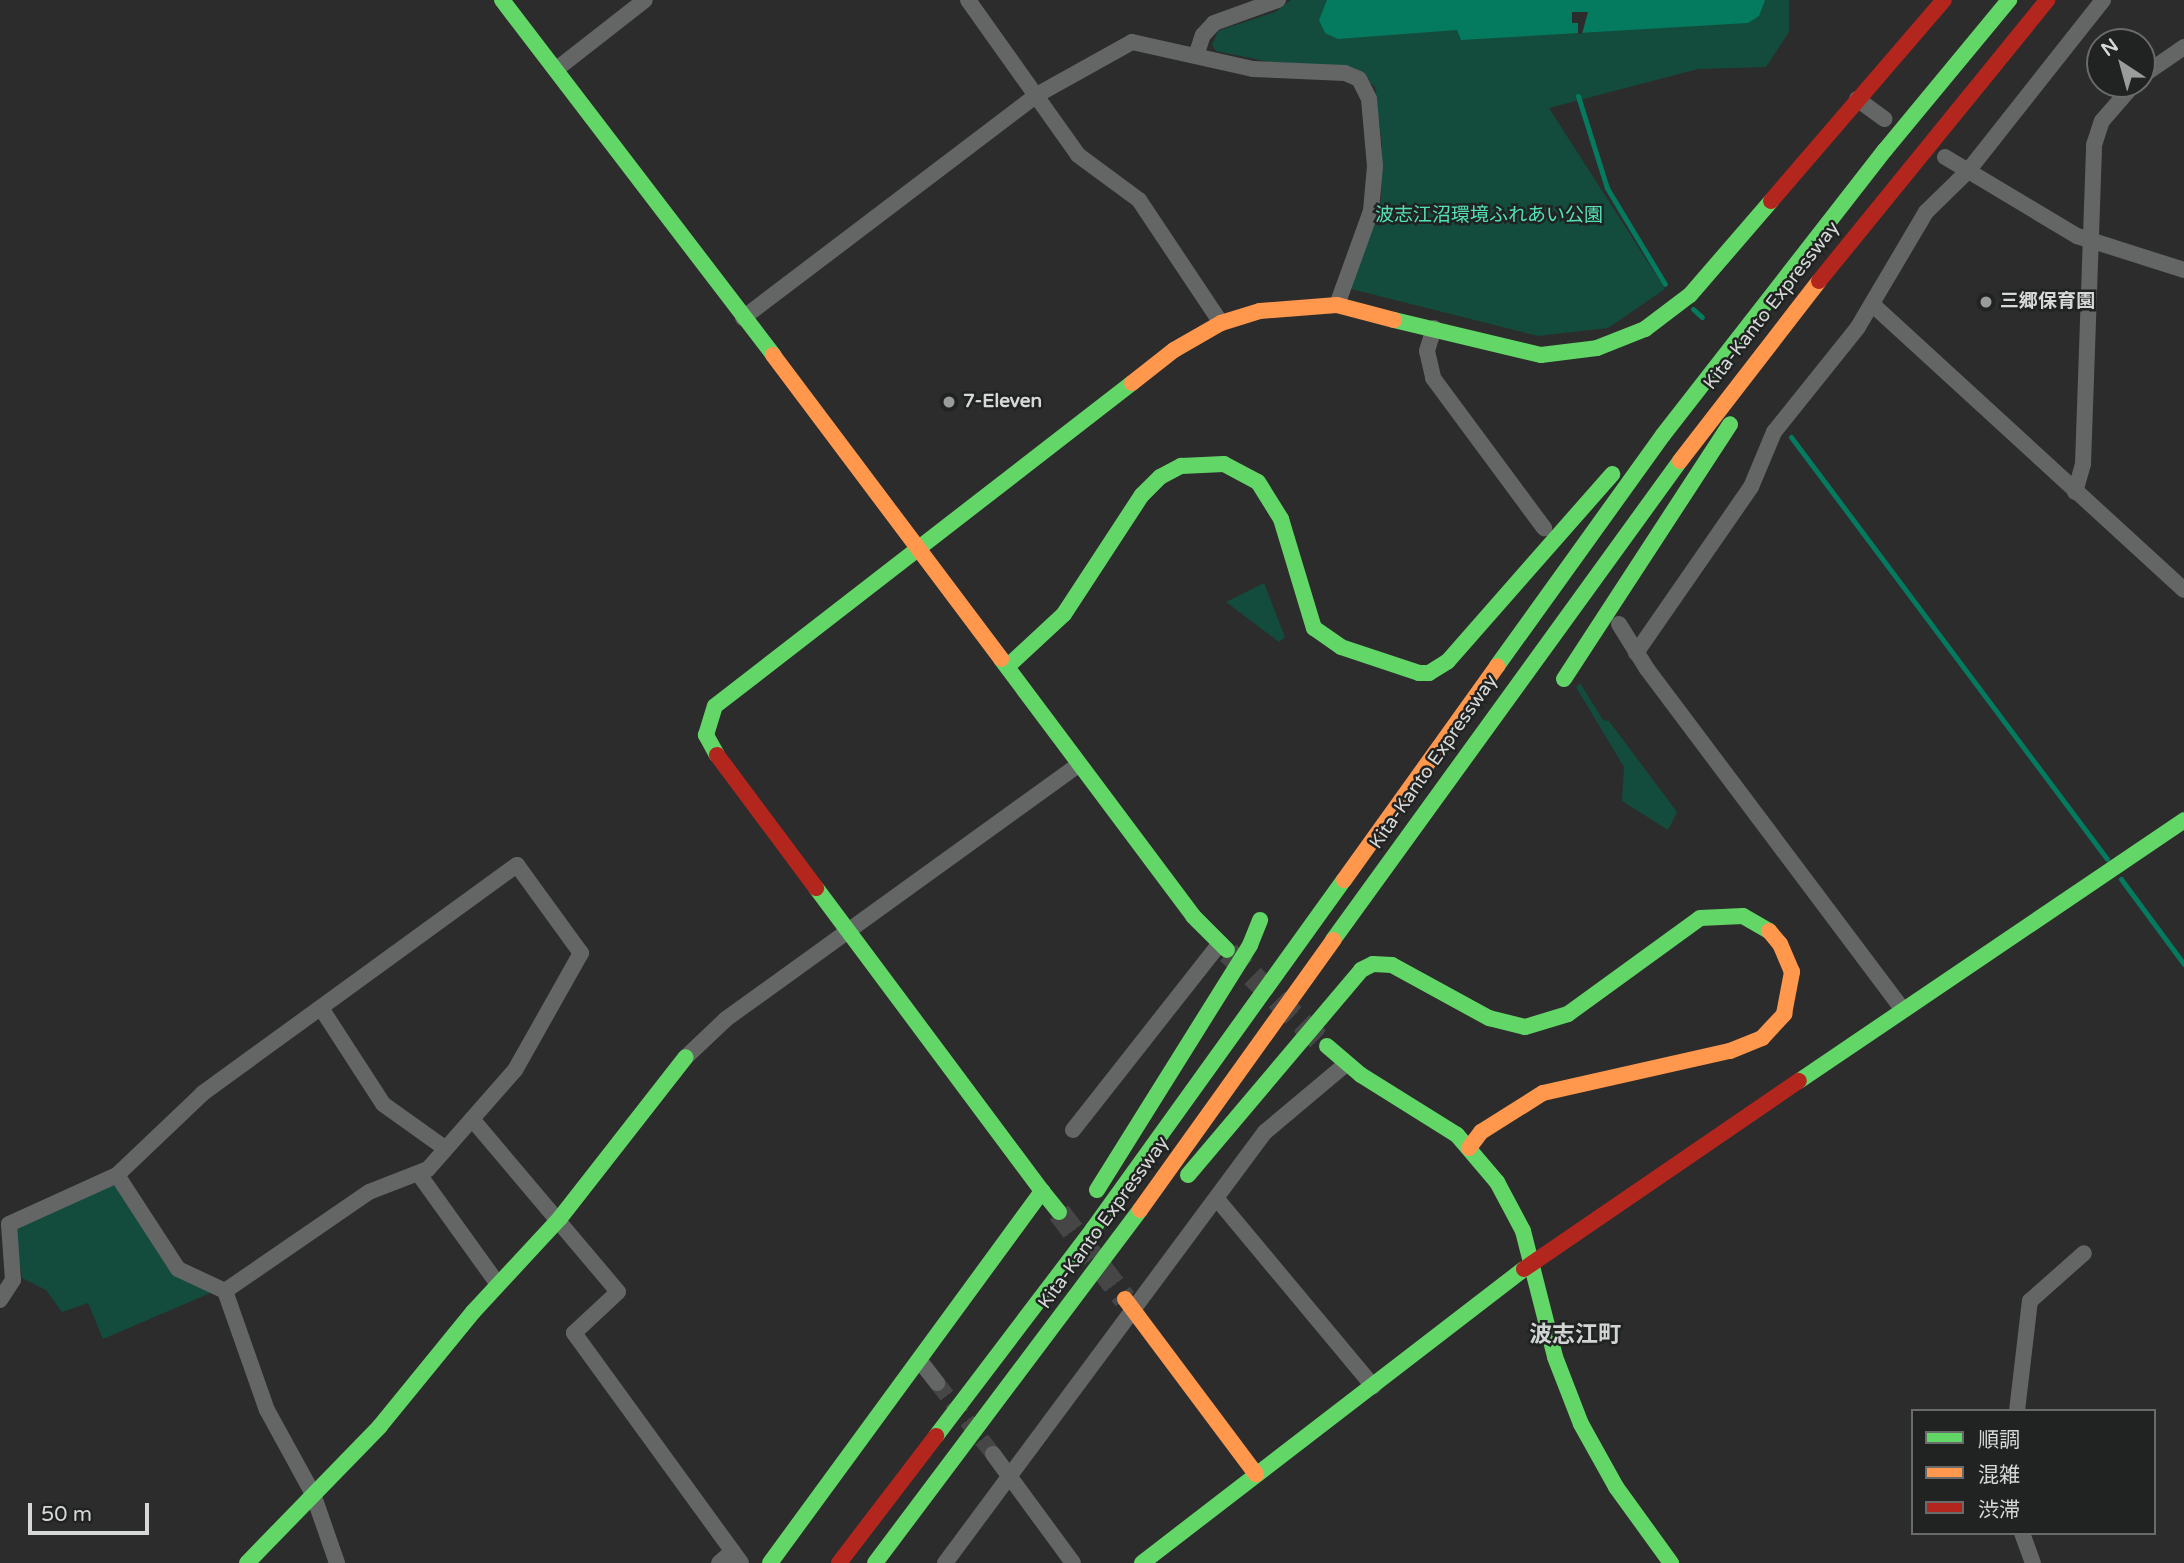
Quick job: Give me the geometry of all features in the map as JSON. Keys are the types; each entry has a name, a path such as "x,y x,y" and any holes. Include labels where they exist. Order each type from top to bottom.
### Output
{"main road":[{"path":"502,0 558,68 743,318 1009,666 1193,916 1223,946"},
{"path":"1059,1212 718,756 706,735 707,721 728,692 918,550 1174,351 1221,323 1260,311 1337,305 1434,328 1497,348 1541,355 1597,348 1645,329 1690,295 1944,0"},
{"name":"Kita-Kanto Expressway","path":"839,1563 920,1460 1093,1229 1508,646 1773,292 2009,0"},
{"name":"Kita-Kanto Expressway","path":"875,1563 1050,1333 1623,533 1908,167 2047,0"},
{"path":"1564,679 1655,534 1908,167"},
{"path":"1009,666 1064,614 1150,485 1181,466 1208,462 1236,467 1267,493 1281,519 1308,618 1322,637 1409,671 1438,669 1773,292"},
{"path":"1009,666 1070,623 1153,500 1171,482 1196,473 1231,477 1259,499 1272,524 1302,635"},
{"path":"1152,1560 1256,1474 1531,1264 2184,820"},
{"path":"1469,1148 1551,1101 1755,1054 1788,1028 1803,985 1797,953 1779,926 1754,908 1724,903 1681,918 1549,1012 1510,1014 1487,1005 1470,988"},
{"path":"1050,1333 1361,970 1373,964 1392,965 1489,1018 1525,1027 1568,1014 1700,918 1743,916 1764,927 1780,944 1792,972 1790,1000 1784,1014 1762,1038 1730,1051 1543,1093 1481,1132 1469,1148"},
{"path":"920,1460 1171,1075 1260,920"},
{"path":"1327,1046 1346,1064 1425,1111 1469,1148 1509,1201 1531,1264 1555,1357 1581,1424 1616,1487 1671,1563"},
{"path":"247,1563 380,1426 497,1283 560,1218 687,1057"},
{"path":"770,1563 1042,1191"},
{"path":"1125,1298 1256,1474"}],"street":[{"path":"558,68 645,0"},
{"path":"968,0 1078,155 1139,200 1221,323"},
{"path":"1196,56 1203,35 1214,23 1278,0"},
{"path":"1636,653 1751,487 1774,432 1872,304 1926,212 1968,171 2103,0"},
{"path":"743,318 1035,96 1132,42 1253,69 1345,73 1365,87 1374,131 1371,211 1337,305"},
{"path":"2156,66 2184,47"},
{"path":"2076,492 2084,464 2097,132 2123,98"},
{"path":"1857,99 1885,118"},
{"path":"1945,157 2091,242 2184,270"},
{"path":"1872,304 2184,590"},
{"path":"1434,328 1427,351 1433,378 1544,528"},
{"path":"1619,624 1636,653 1903,1010"},
{"path":"687,1057 726,1019 1079,764"},
{"path":"0,1300 13,1280 9,1224 117,1175 203,1093 517,865 581,953 515,1070 428,1169 369,1192 225,1291"},
{"path":"1073,1130 1223,946"},
{"path":"321,1008 383,1104 446,1149"},
{"path":"945,1563 1135,1312 1265,1132 1346,1064"},
{"path":"472,1119 560,1218 618,1292 574,1333 737,1557 719,1563"},
{"path":"418,1173 497,1283"},
{"path":"117,1175 178,1269 225,1291 267,1410 313,1494 337,1563"},
{"path":"1217,1199 1373,1386"},
{"path":"2017,1409 2030,1301 2084,1253"},
{"path":"920,1361 937,1383"},
{"path":"993,1454 1008,1479 1073,1563"},
{"path":"2023,1535 2033,1563"}],"green space":[{"name":"波志江沼環境ふれあい公園","path":"1291,0 1789,0 1789,32 1766,67 1698,69 1549,108 1665,289 1608,328 1538,336 1347,288 1381,200 1382,146 1375,87 1350,67 1269,62 1216,51 1212,45 1218,31 1275,12"},
{"path":"1264,583 1285,637 1279,642 1226,602"},
{"path":"1580,683 1603,720 1609,721 1677,812 1668,830 1622,801 1624,767 1576,687"},
{"path":"117,1183 178,1276 215,1291 103,1339 88,1303 62,1312 46,1290 22,1278 14,1226"}],"shaded area":[{"path":"1327,0 1765,0 1759,16 1748,23 1461,40 1457,30 1338,39 1325,33 1319,20"}],"pier":[{"path":"1572,12 1588,12 1582,34 1578,34 1578,23 1572,23"}],"waterway":[{"path":"1578,96 1607,188 1665,284"},
{"path":"1693,309 1702,317"},
{"path":"1791,437 2107,859"},
{"path":"2121,879 2184,964"}],"tunnel":[{"path":"1228,952 1322,1042"},
{"path":"1059,1212 1125,1299"},
{"path":"937,1383 993,1454"}],"traffic: fast":[{"path":"502,0 773,355"},
{"path":"1497,666 1663,435 1885,150 2009,0"},
{"path":"1394,320 1541,355 1597,348 1645,329 1690,295 1771,201"},
{"path":"717,755 706,735 715,706 1132,383"},
{"path":"1564,679 1730,424"},
{"path":"1333,940 1680,461"},
{"path":"1008,666 1064,614 1142,495 1160,477 1181,466 1224,464 1258,482 1281,519 1314,628 1341,647 1419,673 1429,673 1448,661 1612,474"},
{"path":"1001,659 1193,916 1227,950"},
{"path":"1799,1081 2184,820"},
{"path":"936,1436 1093,1229 1344,880"},
{"path":"770,1563 1042,1191 816,888"},
{"path":"1188,1175 1361,970 1373,964 1392,965 1489,1018 1525,1027 1568,1014 1700,918 1743,916 1769,931"},
{"path":"1097,1190 1250,945 1260,920"},
{"path":"1327,1046 1361,1075 1457,1135 1497,1182 1523,1231 1555,1357 1581,1424 1616,1487 1671,1563"},
{"path":"247,1563 380,1426 473,1312 560,1218 686,1057"},
{"path":"1042,1191 1059,1212"},
{"path":"875,1563 1140,1210"},
{"path":"1142,1563 1524,1269"}],"traffic: slow":[{"path":"1680,461 1819,281"},
{"path":"1132,383 1174,350 1221,323 1260,311 1337,305 1394,320"},
{"path":"773,355 1001,659"},
{"path":"1344,880 1497,666"},
{"path":"1469,1148 1481,1132 1543,1093 1730,1051 1762,1038 1784,1014 1792,972 1780,944 1769,931"},
{"path":"1140,1210 1333,940"},
{"path":"1125,1299 1256,1474"}],"traffic: jam":[{"path":"1771,201 1944,0"},
{"path":"1819,281 2047,0"},
{"path":"717,755 816,888"},
{"path":"1524,1269 1799,1081"},
{"path":"839,1563 936,1436"}],"place":[{"name":"三郷保育園","path":"1986,302"},
{"name":"7-Eleven","path":"949,402"}],"district":[{"name":"波志江町","path":"1575,1335"}]}
